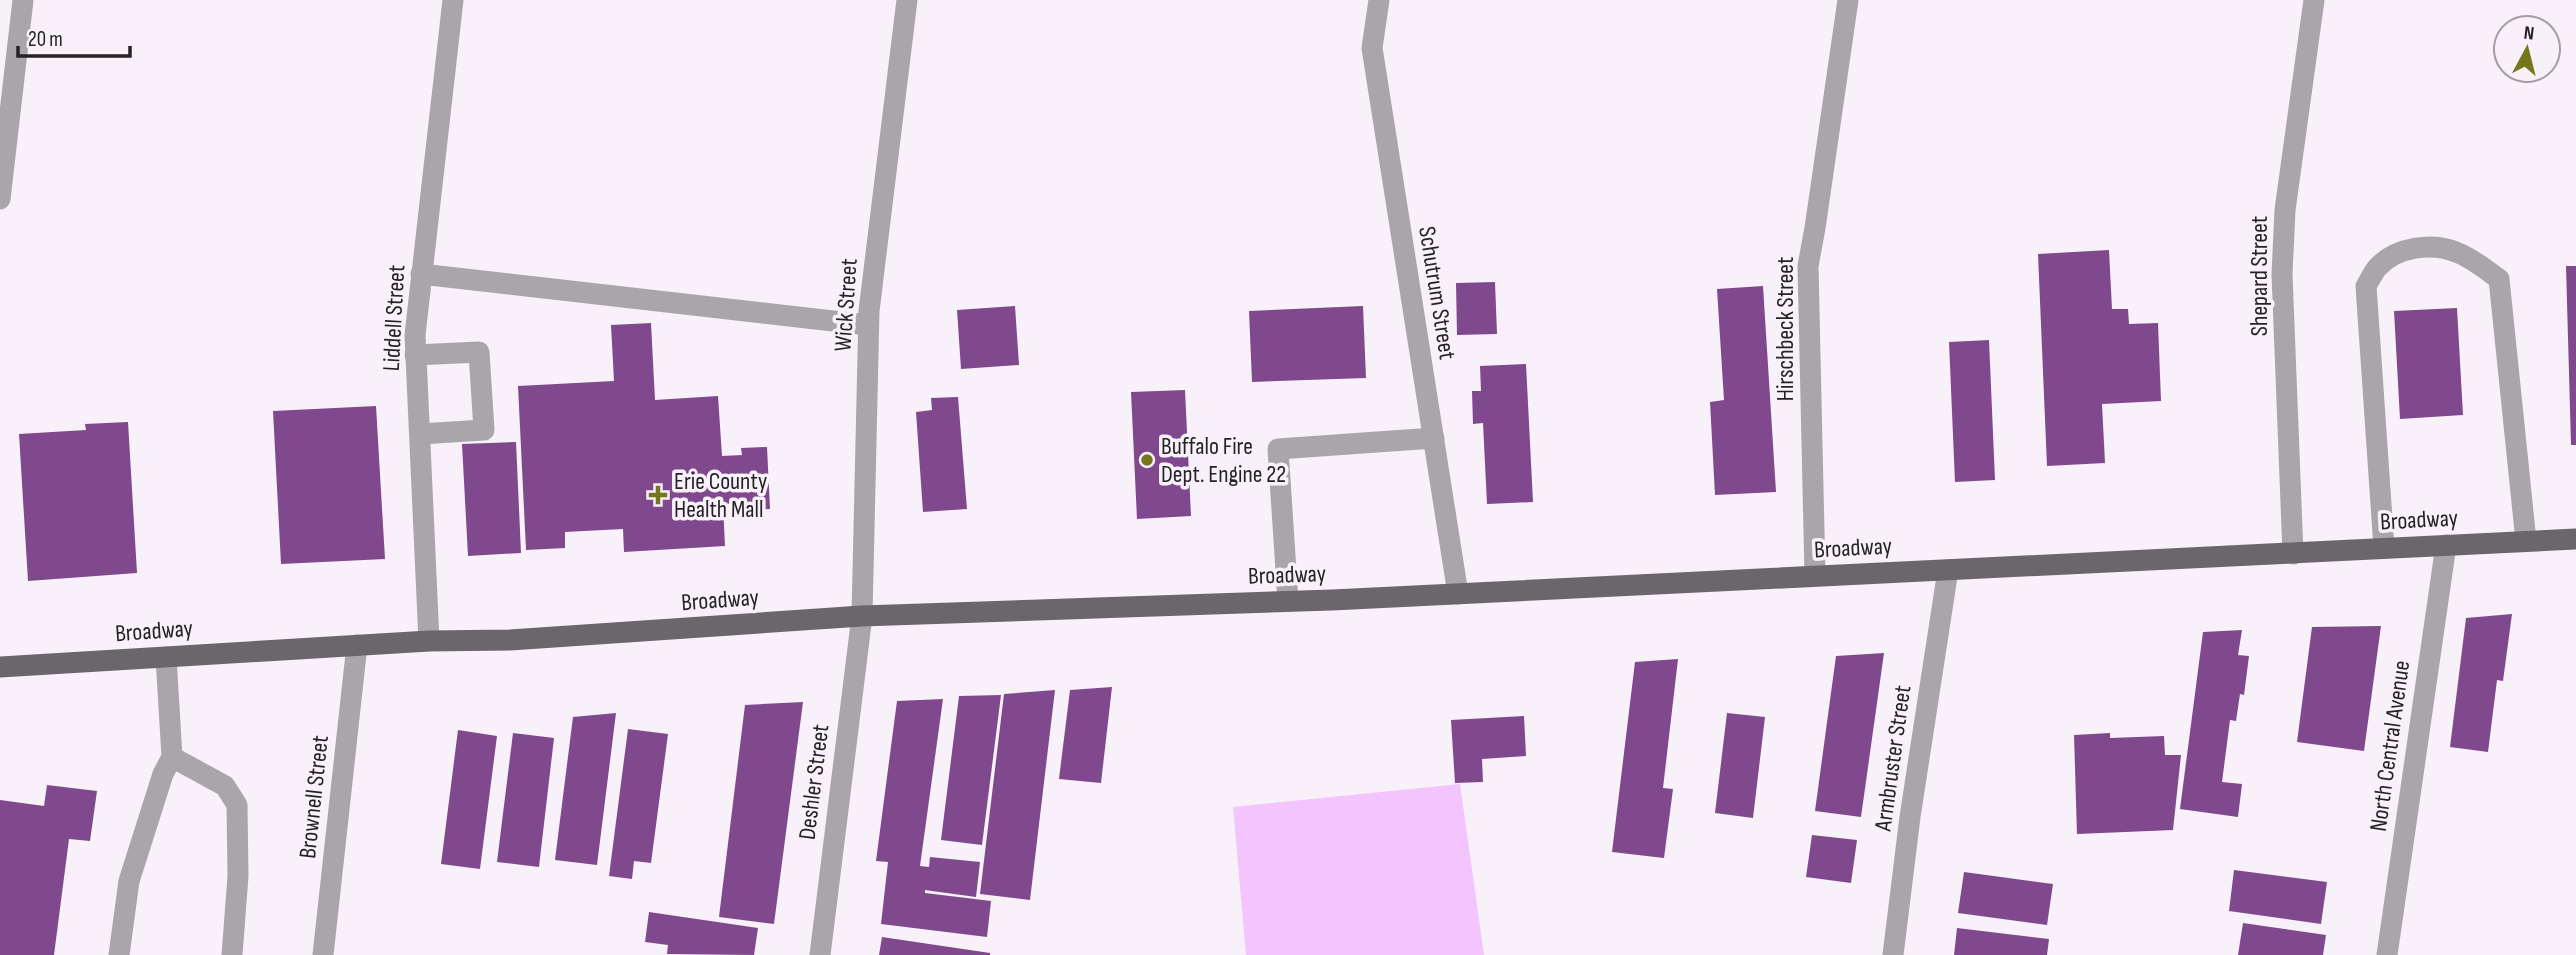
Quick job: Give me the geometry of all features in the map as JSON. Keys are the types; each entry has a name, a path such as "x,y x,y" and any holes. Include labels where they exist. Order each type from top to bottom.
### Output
{"main road":[{"name":"Broadway","path":"0,667 429,640 510,640 862,616 1458,594 2576,538"}],"street":[{"path":"0,199 23,0"},
{"name":"Liddell Street","path":"429,640 415,335 453,0"},
{"name":"Wick Street","path":"862,616 868,325 907,0"},
{"name":"Schutrum Street","path":"1379,0 1372,48 1458,594"},
{"name":"Hirschbeck Street","path":"1815,576 1808,265 1848,0"},
{"name":"Shepard Street","path":"2293,554 2283,274 2285,211 2314,0"},
{"path":"2384,548 2366,286 2377,267 2396,253 2424,247 2454,251 2476,261 2499,279 2526,541"},
{"path":"421,274 868,325"},
{"path":"415,355 479,352 484,430 420,434"},
{"path":"1288,601 1278,449 1434,438"},
{"name":"North Central Avenue","path":"2387,955 2446,545"},
{"name":"Armbruster Street","path":"1893,955 1910,817 1948,570"},
{"name":"Deshler Street","path":"820,955 862,616"},
{"name":"Brownell Street","path":"323,955 357,645"},
{"path":"119,955 129,881 163,774 172,757 166,657"},
{"path":"172,757 225,786 237,805 238,876 232,955"}],"shaded area":[{"path":"1460,784 1484,955 1246,955 1233,807"}],"building":[{"path":"2109,250 2112,309 2128,309 2129,324 2158,323 2161,401 2102,404 2105,463 2047,466 2038,254"},
{"path":"2566,266 2576,266 2576,445 2571,445"},
{"path":"1495,282 1497,334 1457,335 1456,283"},
{"path":"1763,286 1776,492 1715,495 1710,402 1724,400 1717,289"},
{"path":"1015,306 1019,365 961,369 957,310"},
{"path":"1363,306 1366,378 1252,382 1249,311"},
{"path":"2457,308 2463,415 2400,419 2394,311"},
{"path":"651,323 655,400 718,396 722,456 742,455 741,448 767,447 770,509 743,510 743,503 723,504 725,546 624,552 623,529 565,532 565,548 526,550 518,386 614,381 611,325"},
{"path":"1989,340 1995,480 1955,482 1949,342"},
{"path":"1526,364 1533,502 1487,504 1483,423 1473,424 1472,391 1481,391 1480,366"},
{"path":"1185,390 1191,516 1137,519 1131,392"},
{"path":"958,397 967,509 923,512 916,412 932,410 931,398"},
{"path":"376,406 385,559 281,564 273,411"},
{"path":"128,422 137,573 28,581 19,434 86,430 85,424"},
{"path":"516,442 521,553 468,556 462,444"},
{"path":"2512,614 2503,681 2497,680 2488,752 2450,747 2466,618"},
{"path":"2381,626 2364,751 2297,742 2312,627"},
{"path":"2242,630 2238,655 2249,656 2244,695 2240,694 2236,721 2230,720 2222,782 2242,784 2238,817 2180,809 2203,632"},
{"path":"1884,653 1861,817 1815,811 1836,656"},
{"path":"1678,659 1663,788 1673,789 1664,858 1612,852 1635,662"},
{"path":"1112,687 1101,783 1059,779 1070,690"},
{"path":"1055,690 1030,900 980,894 1004,694"},
{"path":"1001,695 982,845 941,840 959,696"},
{"path":"943,699 920,866 929,867 930,857 980,862 976,897 925,890 925,893 991,901 987,937 881,924 888,862 876,861 897,701"},
{"path":"803,702 774,924 719,917 745,705"},
{"path":"616,713 597,865 555,860 573,717"},
{"path":"1727,713 1765,717 1753,818 1715,813"},
{"path":"1524,716 1526,756 1482,759 1483,782 1455,783 1451,720"},
{"path":"628,729 668,734 651,863 634,861 632,879 609,876"},
{"path":"458,730 497,736 480,869 441,864"},
{"path":"513,733 554,738 539,867 497,862"},
{"path":"2110,733 2110,738 2164,736 2165,755 2181,755 2173,830 2077,834 2074,735"},
{"path":"47,785 97,791 90,841 69,839 54,955 0,955 0,800 44,806"},
{"path":"1812,835 1857,840 1851,883 1806,877"},
{"path":"2234,870 2327,882 2321,924 2229,911"},
{"path":"1964,872 2053,884 2047,925 1958,913"},
{"path":"649,912 758,928 754,955 667,954 668,945 645,942"},
{"path":"2243,923 2326,935 2323,955 2238,955"},
{"path":"1957,928 2049,939 2047,955 1954,955"},
{"path":"882,937 990,953 990,955 879,955"}],"place":[{"name":"Buffalo Fire Dept. Engine 22","path":"1147,460"},
{"name":"Erie County Health Mall","path":"658,495"}]}
